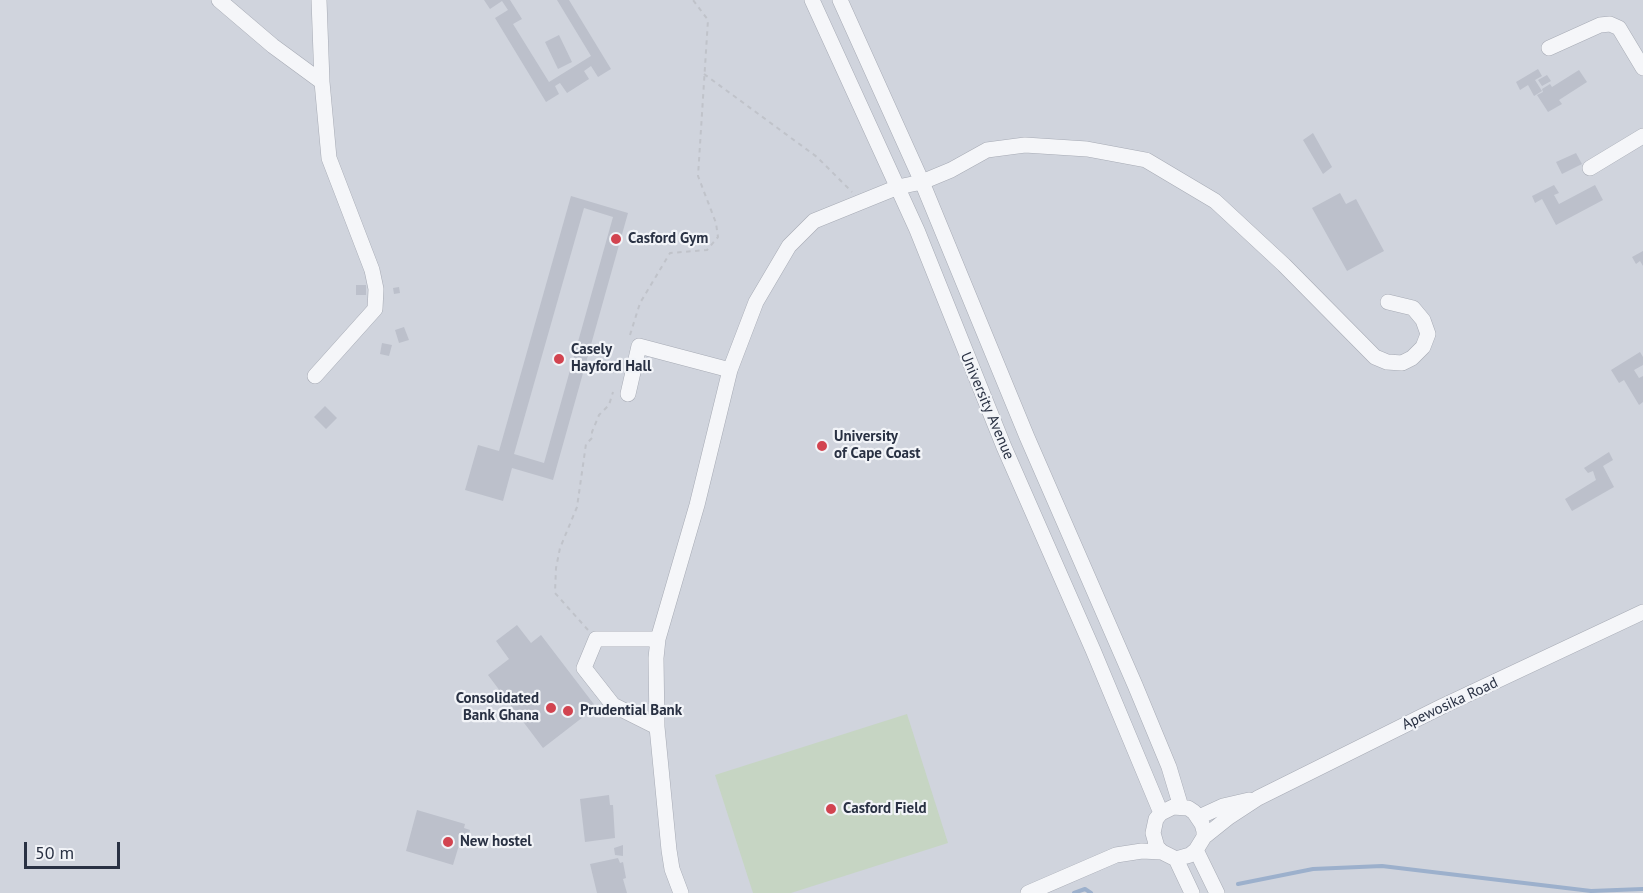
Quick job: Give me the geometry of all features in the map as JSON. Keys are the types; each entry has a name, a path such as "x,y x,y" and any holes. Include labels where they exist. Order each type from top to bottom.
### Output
{"street":[{"path":"219,0 273,46 322,82"},
{"path":"315,376 375,309 376,289 372,270 329,158 322,82 319,0"},
{"name":"University Avenue","path":"812,0 898,187 1014,469 1161,813"},
{"name":"University Avenue","path":"840,0 922,182 1027,437 1135,685 1169,767 1181,807"},
{"path":"1549,48 1600,25 1610,24 1619,28 1643,68"},
{"path":"1590,168 1643,136"},
{"path":"681,893 672,869 669,850 657,727 658,639 697,506 730,370 756,302 789,246 814,221 898,187 922,182 951,170 987,150 1025,145 1087,149 1146,160 1215,201 1284,265 1375,357 1387,362 1402,363 1418,353 1428,334 1423,320 1413,308 1388,302"},
{"path":"628,394 639,346 730,370"},
{"name":"Apewosika Road","path":"1258,798 1443,706 1643,612"},
{"path":"657,727 613,705 584,668 596,639 658,639"},
{"path":"1199,817 1223,806 1258,798"},
{"path":"1116,855 1142,851 1169,856 1190,855 1229,817 1258,798"},
{"path":"1192,893 1169,856 1154,840 1153,826 1161,813 1173,807 1188,808 1199,817 1202,824 1200,844 1217,893"},
{"path":"1028,893 1116,855 1153,833"}],"path":[{"path":"630,336 640,303 670,253 706,250 718,237 716,223 698,176 708,20 693,0"},
{"path":"705,74 818,157 863,203"},
{"path":"596,639 555,592 556,568 560,548 577,507 586,444 592,438 599,415 612,399 615,384"}],"shaded area":[{"name":"University of Cape Coast","path":"0,0 1643,0 1643,893 0,893"}],"green space":[{"name":"Casford Field","path":"907,714 948,843 791,893 753,893 715,775"}],"building":[{"path":"484,0 510,0 522,19 513,24 549,82 591,56 557,0 569,0 611,69 598,77 591,66 584,71 589,79 567,93 560,83 555,86 559,94 546,102 495,18 508,10 502,1 490,9"},
{"path":"559,35 572,62 558,69 545,42"},
{"path":"1538,69 1542,76 1535,80 1542,91 1534,96 1528,85 1520,90 1516,82"},
{"path":"1579,70 1587,82 1559,100 1562,104 1548,112 1537,95 1550,84 1552,87"},
{"path":"1547,75 1551,81 1542,86 1538,80"},
{"path":"1313,133 1332,167 1323,174 1303,140"},
{"path":"1576,153 1582,164 1562,174 1556,162"},
{"path":"1554,185 1559,193 1554,195 1559,204 1595,185 1603,200 1556,225 1542,199 1535,203 1532,196"},
{"path":"1340,193 1346,204 1356,199 1384,251 1347,271 1312,208"},
{"path":"571,196 628,213 553,480 512,468 503,501 465,490 478,445 499,451","holes":["584,208 613,217 544,463 514,454"]},
{"path":"1643,251 1643,266 1640,261 1636,264 1632,257"},
{"path":"356,285 366,285 366,295 356,295"},
{"path":"399,287 400,293 394,294 393,288"},
{"path":"404,327 409,340 399,343 395,330"},
{"path":"382,343 392,345 389,356 380,354"},
{"path":"1640,352 1643,365 1634,370 1639,378 1643,376 1643,402 1639,405 1624,380 1619,383 1611,370"},
{"path":"325,406 337,418 326,429 314,417"},
{"path":"1609,452 1613,460 1603,466 1614,487 1572,511 1565,499 1596,480 1593,471 1588,473 1584,468"},
{"path":"517,625 531,643 541,635 596,707 543,748 488,675 509,659 496,641"},
{"path":"609,795 610,805 613,805 615,838 585,842 580,799"},
{"path":"417,810 465,824 464,828 470,830 466,844 460,842 453,865 406,851"},
{"path":"623,845 623,856 615,855 614,848"},
{"path":"618,858 620,863 623,862 626,878 623,879 627,893 597,893 590,864"}],"waterway":[{"path":"1238,884 1313,869 1382,866 1591,891 1643,889"},
{"path":"1074,893 1085,889 1091,893"}],"place":[{"name":"Casford Gym","path":"616,239"},
{"name":"Casely Hayford Hall","path":"559,359"},
{"name":"University of Cape Coast","path":"822,446"},
{"name":"Consolidated Bank Ghana","path":"551,708"},
{"name":"Prudential Bank","path":"568,711"},
{"name":"Casford Field","path":"831,809"},
{"name":"New hostel","path":"448,842"}]}
